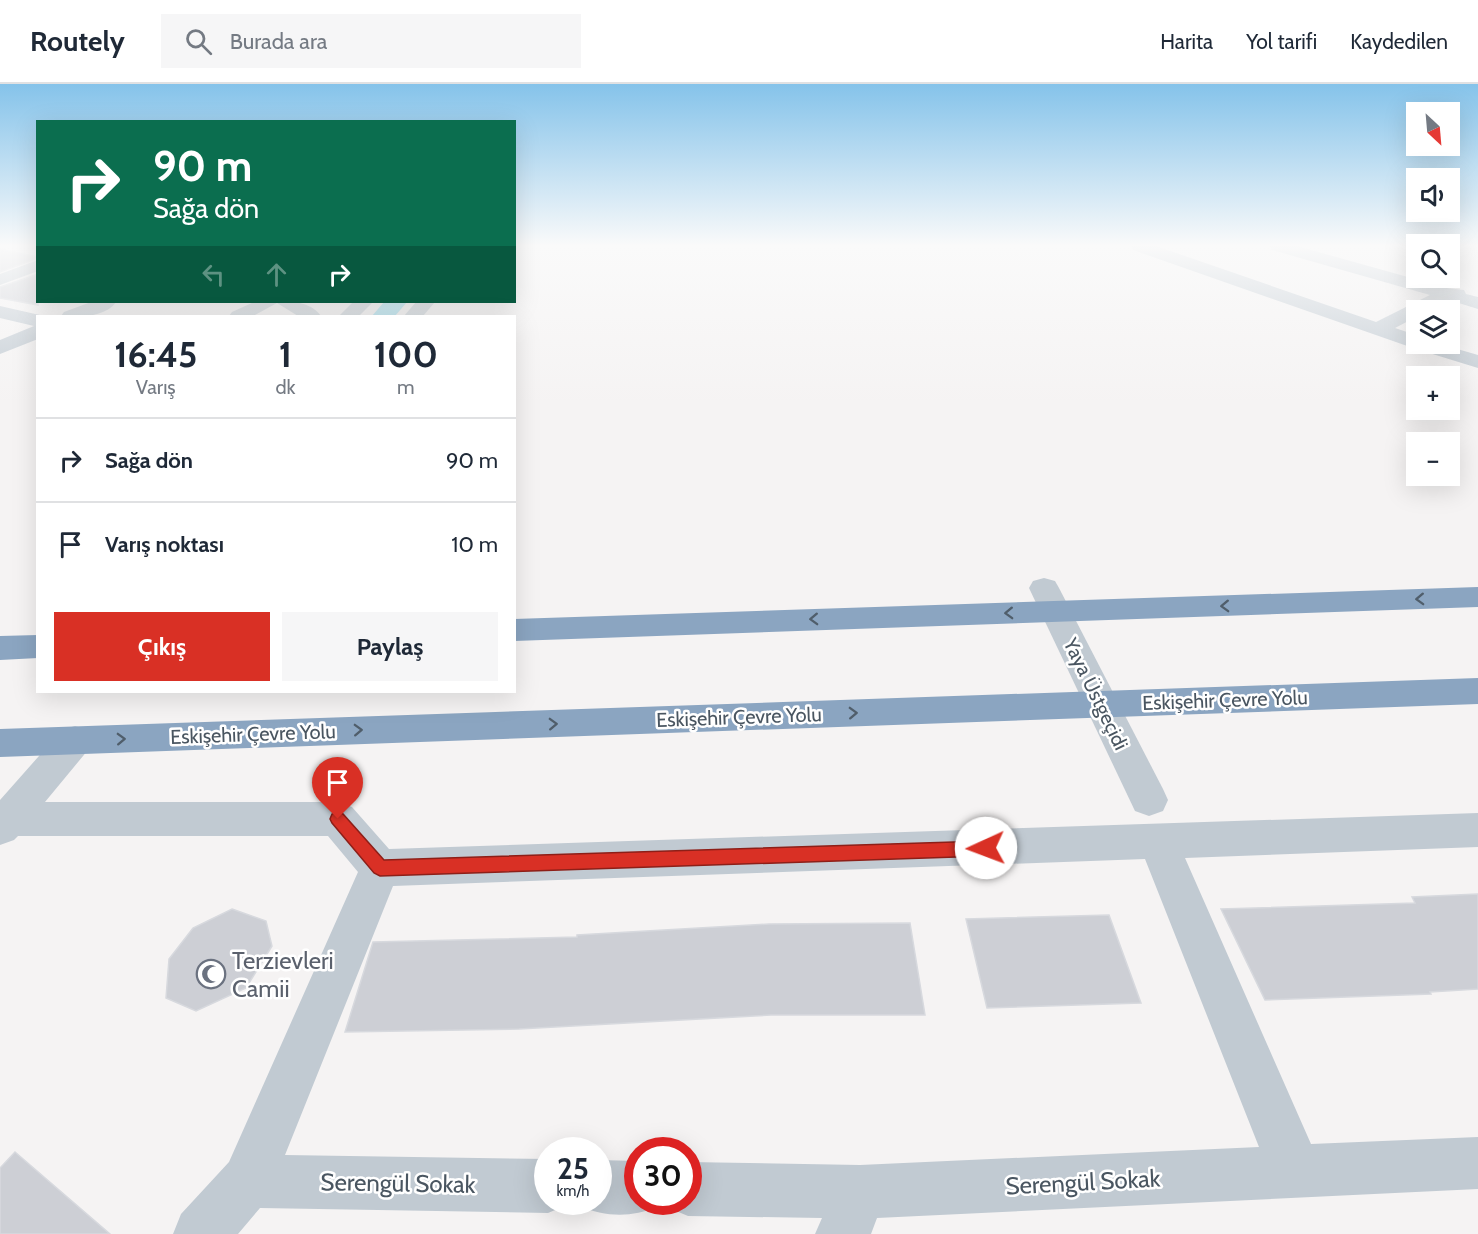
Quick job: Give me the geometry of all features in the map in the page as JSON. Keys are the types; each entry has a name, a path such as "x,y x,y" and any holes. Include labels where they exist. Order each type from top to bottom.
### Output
{"highway":[{"path":"516,630 1478,597"},
{"name":"Eskişehir Çevre Yolu","path":"0,743 1478,691"}],"street":[{"path":"1295,300 1406,339"},
{"path":"1377,328 1435,300"},
{"path":"73,315 104,303"},
{"path":"240,315 266,303"},
{"path":"288,303 309,315"},
{"path":"349,315 363,303"},
{"path":"414,315 425,303"},
{"path":"0,312 36,321"},
{"path":"0,348 36,332"},
{"path":"1451,354 1478,363"},
{"name":"Yaya Üstgeçidi","path":"1044,588 1153,821 1296,1172"},
{"path":"4,824 75,740"},
{"path":"4,824 338,819 380,868"},
{"path":"380,868 1153,821 1478,830"},
{"path":"201,1234 248,1180 380,868"},
{"name":"Serengül Sokak","path":"702,1191 851,1213 1296,1172 1478,1163"},
{"name":"Serengül Sokak","path":"248,1180 534,1186"}],"building":[{"path":"9,300 36,300 38,305"},
{"path":"1478,894 1478,989 1430,992 1431,994 1265,1000 1221,909 1415,903 1412,897"},
{"name":"Terzievleri Camii","path":"232,909 266,921 272,946 246,988 196,1011 166,998 169,959 193,928"},
{"path":"1109,915 1141,1003 987,1008 966,919"},
{"path":"910,923 925,1015 771,1015 519,1029 345,1032 373,942 577,937 577,935 769,924"},
{"path":"15,1152 110,1234 0,1234 0,1168"}],"waterway":[{"path":"384,315 395,303"}],"place":[{"name":"Terzievleri Camii","path":"211,974"}],"route":[{"path":"338,819 380,868 986,848"}]}
